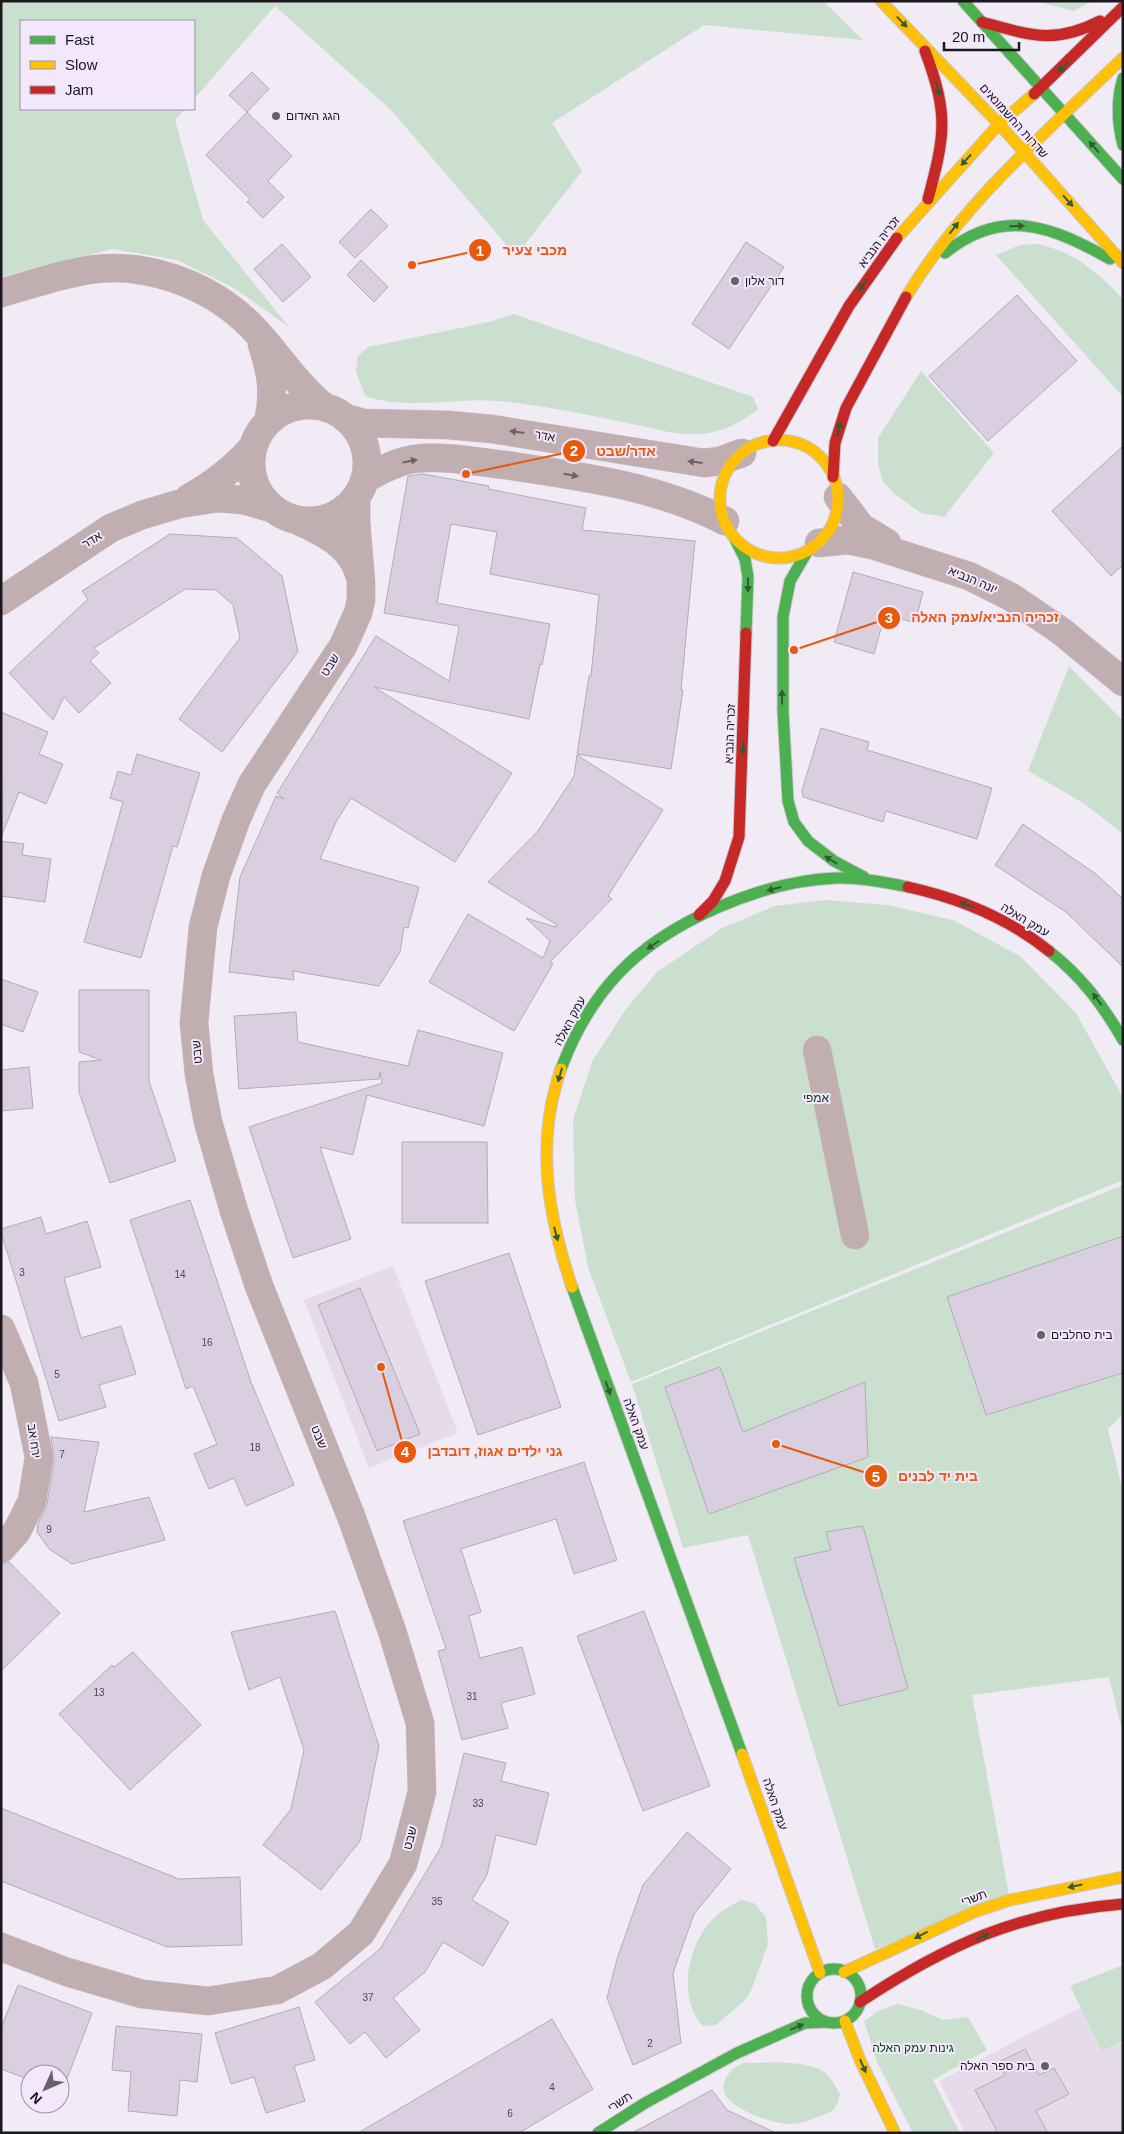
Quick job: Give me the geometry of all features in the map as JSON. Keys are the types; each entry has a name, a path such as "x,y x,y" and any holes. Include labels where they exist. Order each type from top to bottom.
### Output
{"street":[{"name":"שדרות החשמונאים","path":"881,1 1000,124 1123,264"},
{"path":"963,1 1123,179"},
{"path":"982,22 1036,36 1070,36 1086,30 1122,7"},
{"name":"זכריה הנביא","path":"772,441 849,306 892,244 1000,124 1042,87 1122,7"},
{"path":"922,43 940,92 944,116 943,136 926,205"},
{"path":"874,882 836,863 816,850 802,834 793,819 788,796 782,710 782,635 786,593 794,570 834,522 836,487 835,444 842,418 882,339 917,281 953,229 1024,152 1123,58"},
{"path":"1123,78 1119,89 1118,108 1119,129 1123,145"},
{"path":"917,281 951,248 975,233 997,227 1021,226 1047,229 1081,243 1123,264"},
{"path":"1,293 80,271 116,268 140,270 173,278 200,290 227,306 259,335 308,394 354,427 362,439 366,452 367,466 361,488"},
{"path":"259,335 272,385 272,401 268,422"},
{"path":"334,412 308,405 293,407 280,413 268,422 259,433 250,460 251,473 262,498 271,508 284,516 311,522 337,515 361,488 390,466 416,459 489,463 617,484 687,503 730,530 747,549 762,556 792,557 813,547"},
{"name":"אדר","path":"334,412 364,423 448,425 492,429 704,463 720,462 742,453"},
{"path":"730,530 721,509 722,484 733,462 742,453 756,445 772,441 788,441 802,445 815,453 826,464 836,487"},
{"name":"אדר","path":"179,504 223,478 240,463 253,447"},
{"name":"יונה הנביא","path":"836,487 861,527 914,557"},
{"name":"שבט","path":"1,1947 67,1972 142,1994 208,2002 277,1990 322,1966 361,1933 403,1864 422,1792 420,1723 392,1631 351,1516 259,1286 234,1211 208,1122 199,1074 194,1023 203,927 216,876 236,820 252,784 343,646 358,613 361,600 361,583 356,522 361,488"},
{"name":"אדר","path":"5,602 56,563 111,528 142,515 179,504 218,498 243,500 271,508"},
{"name":"שבט","path":"298,520 327,534 339,544 357,568 361,583"},
{"name":"זכריה הנביא","path":"695,920 713,900 725,881 740,837 748,577 745,559 730,530"},
{"name":"יונה הנביא","path":"813,547 847,540 872,544 968,576 1011,597 1061,631 1123,682"},
{"path":"695,920 743,899 774,889 808,882 846,879 874,882"},
{"name":"עמק האלה","path":"874,882 929,893 964,904 1000,919 1035,940 1064,962 1088,986 1112,1019 1123,1040"},
{"name":"עמק האלה","path":"695,920 637,957 616,976 593,1003 562,1066 551,1107 546,1145 546,1186 553,1226 581,1314 691,1610 820,1973"},
{"path":"817,1050 855,1235"},
{"name":"ירח אב","path":"1,1329 24,1383 38,1457 32,1501 17,1532 1,1549"},
{"name":"תשרי","path":"844,1972 926,1933 983,1909 1010,1900 1123,1877"},
{"path":"860,2002 891,1981 929,1961 1008,1925 1040,1916 1123,1904"},
{"path":"796,2008 813,1979 820,1973 838,1969 854,1977 861,1993 860,2002 852,2017 845,2021 827,2022 813,2013 807,1996 809,1987"},
{"name":"תשרי","path":"737,2053 782,2020"},
{"path":"845,2021 860,2060 895,2133"},
{"name":"תשרי","path":"598,2133 645,2103 737,2053 805,2023 827,2022"}],"shaded area":[{"path":"393,1266 458,1433 369,1468 304,1300"},
{"name":"בית ספר האלה","path":"1081,2007 1102,2051 1123,2042 1123,2133 965,2133 939,2081"}],"green space":[{"path":"1,1 823,1 863,40 704,25 552,123 582,171 516,256 392,111 275,6 195,98 195,20 20,20 20,110 184,110 175,120 203,220 289,327 234,288 177,260 112,249 1,277"},
{"path":"1035,1 1092,1 1074,11"},
{"path":"1038,244 1063,252 1085,264 1123,299 1123,397 996,255 1020,245"},
{"path":"514,314 753,397 758,409 734,425 717,431 682,434 531,405 481,400 398,403 365,396 356,371 358,356 368,347 489,322"},
{"path":"921,371 994,453 944,517 921,513 897,496 884,483 878,466 878,438"},
{"path":"1069,666 1123,721 1123,834 1085,804 1028,771"},
{"name":"אמפי","path":"825,900 887,905 953,920 1020,956 1076,1013 1120,1092 1123,1103 1123,1180 631,1382 588,1267 575,1200 573,1119 593,1060 626,1009 657,972 722,928 775,906"},
{"path":"1123,1185 1123,1414 1108,1429 1123,1492 1123,1734 1109,1677 972,1695 1010,1900 875,1949 748,1535 683,1548 632,1384"},
{"path":"741,1900 754,1903 766,1917 768,1944 751,1991 744,2001 716,2025 703,2026 695,2014 690,2001 688,1986 692,1955 698,1941 715,1917"},
{"path":"1123,1965 1123,2041 1102,2051 1070,1986"},
{"name":"גינות עמק האלה","path":"897,2004 921,2010 943,2020 968,2017 987,2050 933,2080 960,2133 913,2133 877,2062 864,2021 880,2010"},
{"path":"743,2063 793,2063 821,2070 830,2077 840,2094 837,2104 829,2113 799,2123 780,2123 756,2116 734,2104 726,2096 723,2087 730,2072"}],"building":[{"path":"252,72 269,89 247,112 229,95"},
{"path":"247,112 292,156 268,181 284,197 263,218 247,202 250,199 206,155"},
{"path":"371,209 388,226 355,258 339,242"},
{"path":"746,242 784,267 729,349 692,324"},
{"path":"282,244 311,277 283,302 254,269"},
{"path":"361,260 388,287 374,302 347,275"},
{"path":"1017,295 1077,361 988,441 929,376"},
{"path":"1123,446 1123,565 1111,576 1052,511"},
{"path":"423,474 489,486 488,489 586,508 582,530 695,541 681,690 683,690 671,769 577,754 589,676 591,676 599,595 490,574 497,532 451,524 437,603 550,624 529,719 374,687 512,773 455,862 351,798 336,822 320,859 419,887 408,928 404,927 400,952 379,986 293,971 294,980 229,972 240,877 276,796 284,799 277,793 376,636 449,681 459,626 384,613 408,476"},
{"path":"170,534 237,538 282,576 298,652 222,752 179,719 240,638 233,605 216,590 185,589 94,648 99,653 90,661 111,683 79,713 64,697 53,720 9,673 88,599 82,591"},
{"path":"853,572 923,592 915,623 885,614 874,654 834,642"},
{"path":"1,712 48,732 39,754 63,764 46,804 19,792 2,835"},
{"path":"821,728 869,742 867,750 992,788 977,839 886,811 883,822 803,797 802,790"},
{"path":"137,754 200,773 177,847 173,846 141,958 84,942 123,802 110,798 118,771 131,775"},
{"path":"577,755 663,810 608,896 612,899 550,962 553,964 514,1031 429,982 468,914 543,958 550,941 526,918 556,927 557,925 488,882 538,831 574,776"},
{"path":"1023,824 1096,874 1123,899 1123,967 1066,912 995,865"},
{"path":"1,841 24,844 22,855 51,859 45,902 1,896"},
{"path":"1,979 38,992 23,1032 1,1024"},
{"path":"79,990 149,990 149,1081 176,1161 110,1183 79,1092 79,1062 101,1060 79,1052"},
{"path":"296,1012 298,1042 408,1066 418,1030 503,1053 484,1126 367,1095 353,1155 320,1147 351,1239 293,1258 249,1127 382,1083 380,1072 379,1079 239,1089 234,1016"},
{"path":"29,1067 33,1108 1,1111 1,1070"},
{"path":"402,1142 487,1142 488,1223 402,1223"},
{"path":"190,1200 251,1382 294,1485 246,1506 234,1478 209,1489 194,1454 217,1444 193,1386 186,1389 130,1220"},
{"path":"41,1217 46,1234 87,1221 101,1267 64,1278 81,1338 121,1326 136,1374 99,1385 106,1407 59,1421 1,1232 1,1229"},
{"name":"בית סחלבים","path":"1123,1236 1123,1373 986,1415 947,1297"},
{"path":"509,1253 561,1407 478,1435 425,1281"},
{"path":"360,1288 420,1434 377,1451 318,1305"},
{"path":"720,1367 743,1432 865,1382 868,1457 709,1514 665,1387"},
{"path":"51,1437 99,1442 84,1512 149,1497 165,1540 72,1564 49,1549 37,1532 38,1524 47,1504 54,1459"},
{"path":"584,1462 617,1560 574,1574 556,1519 461,1549 481,1612 469,1616 480,1658 522,1647 535,1694 501,1703 508,1728 462,1740 438,1651 446,1649 403,1521"},
{"path":"863,1526 908,1689 839,1706 794,1558 831,1550 826,1532"},
{"path":"9,1562 60,1613 1,1671 1,1564"},
{"path":"335,1611 379,1746 360,1841 321,1890 263,1845 291,1809 304,1750 280,1677 249,1690 231,1632"},
{"path":"644,1611 710,1786 643,1811 577,1636"},
{"path":"133,1652 201,1725 130,1790 59,1714 112,1665 114,1667"},
{"path":"464,1753 506,1763 501,1781 549,1793 536,1845 496,1835 487,1875 472,1900 509,1922 483,1966 443,1942 425,1972 393,1998 420,2030 386,2058 365,2032 350,2044 315,2002 380,1949 441,1847"},
{"path":"1,1808 179,1879 240,1877 242,1945 167,1947 1,1881"},
{"path":"687,1832 731,1869 694,1914 673,1973 681,2043 633,2065 607,1998 617,1959 643,1885"},
{"path":"18,1985 92,2013 70,2071 70,2064 20,2064 20,2076 1,2069 1,2028"},
{"path":"299,2007 315,2060 294,2066 305,2101 266,2113 254,2077 231,2084 215,2033"},
{"path":"552,2019 593,2089 519,2133 358,2133"},
{"path":"116,2026 202,2034 197,2082 180,2080 177,2116 128,2111 131,2072 112,2070"},
{"path":"1025,2049 1039,2075 1054,2068 1069,2094 1036,2111 1048,2133 998,2133 975,2090 1005,2075 999,2062"},
{"path":"712,2090 727,2110 776,2133 632,2133"}],"traffic: fast":[{"path":"963,1 1123,179"},
{"path":"1123,78 1118,111 1123,145"},
{"path":"945,253 966,238 987,230 1008,226 1028,226 1068,238 1110,259"},
{"path":"735,539 745,559 748,577 746,633"},
{"path":"807,552 790,581 783,617 783,711 788,801 794,822 808,841 834,861 864,877"},
{"path":"561,1069 584,1019 608,985 638,955 662,937 689,921 718,907 748,896 808,881 854,878 908,887"},
{"path":"1049,951 1081,981 1108,1015 1123,1040"},
{"path":"572,1287 742,1754"},
{"path":"834,1969 844,1971 853,1977 859,1986 861,1996 859,2006 853,2015 844,2021 834,2023 824,2021 815,2015 809,2006 807,1996 809,1986 815,1977 824,1971 834,1969"},
{"path":"598,2133 645,2103 737,2053 805,2023 827,2022"}],"traffic: slow":[{"path":"881,1 999,124 1123,263"},
{"path":"906,297 928,263 979,200 1035,142 1123,58"},
{"path":"897,238 999,124 1034,94"},
{"path":"779,440 790,441 812,450 828,466 837,488 838,499 837,510 828,532 812,548 790,557 779,558 768,557 746,548 730,532 721,510 720,499 721,488 730,466 746,450 768,441 779,440"},
{"path":"561,1069 548,1124 548,1179 556,1233 572,1287"},
{"path":"742,1754 820,1973"},
{"path":"844,1972 974,1912 1010,1900 1123,1877"},
{"path":"845,2021 860,2060 895,2133"}],"traffic: jam":[{"path":"1034,94 1123,7"},
{"path":"982,22 1028,34 1055,35 1069,33 1100,21"},
{"path":"925,51 938,92 942,125 938,158 928,199"},
{"path":"773,441 849,306 897,238"},
{"path":"833,477 835,443 846,408 906,297"},
{"path":"699,915 713,901 725,881 739,837 746,633"},
{"path":"908,887 964,903 1000,919 1049,951"},
{"path":"860,2002 923,1964 954,1948 1017,1923 1085,1908 1123,1904"}],"place":[{"name":"הגג האדום","path":"276,116"},
{"name":"מכבי צעיר","path":"412,265"},
{"name":"דור אלון","path":"735,281"},
{"name":"אדר/שבט","path":"466,474"},
{"name":"זכריה הנביא/עמק האלה","path":"794,650"},
{"name":"בית סחלבים","path":"1041,1335"},
{"name":"גני ילדים אגוז, דובדבן","path":"381,1367"},
{"name":"בית יד לבנים","path":"776,1444"},
{"name":"בית ספר האלה","path":"1045,2066"}]}
